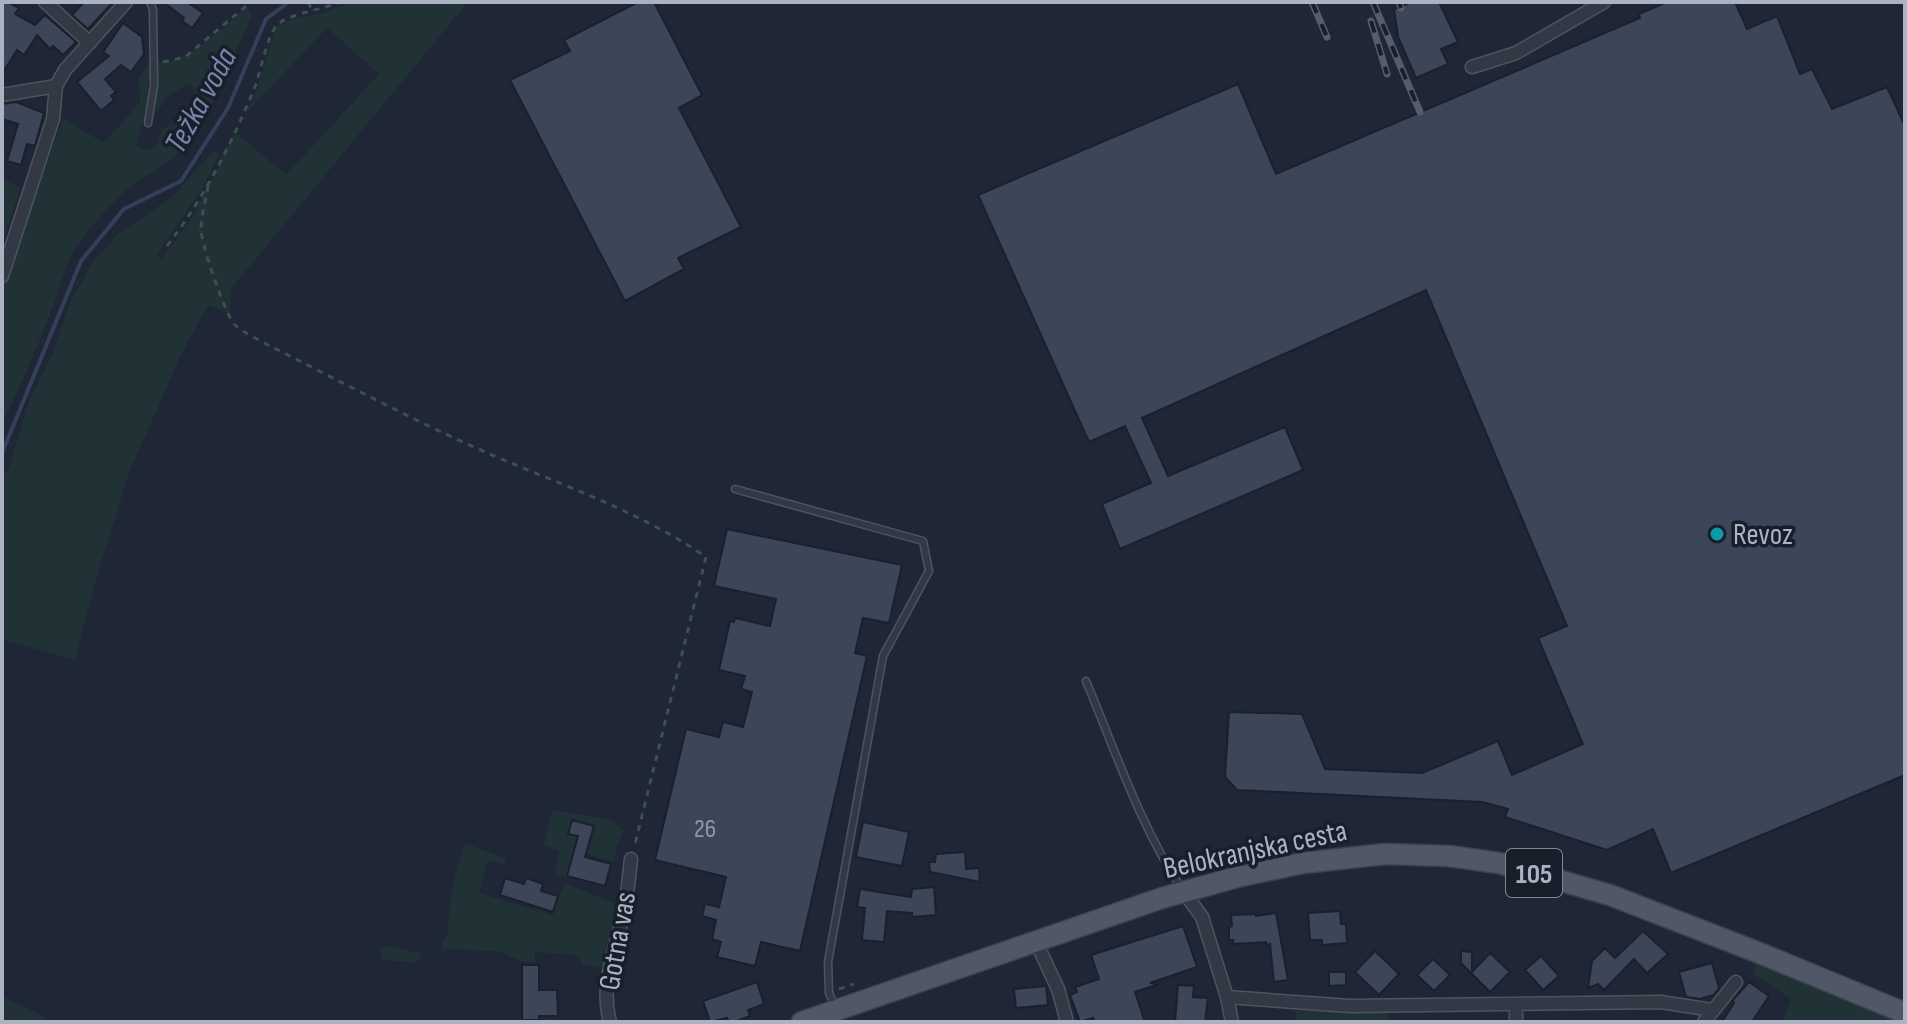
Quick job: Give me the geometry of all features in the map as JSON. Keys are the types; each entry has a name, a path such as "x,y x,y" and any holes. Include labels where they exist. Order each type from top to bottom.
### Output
{"main road":[{"name":"Belokranjska cesta","path":"802,1022 1184,892 1303,863 1385,854 1449,856 1499,863 1610,895 1905,1013"}],"street":[{"path":"45,2 90,43"},
{"path":"2,276 53,119 56,86 65,70 126,2"},
{"path":"1472,67 1516,53 1604,2"},
{"path":"2,95 56,86"},
{"name":"Gotna vas","path":"610,1022 605,1006 610,959 624,912 631,859"},
{"path":"1184,892 1202,917 1232,1022"},
{"path":"1036,942 1058,989 1067,1022"},
{"path":"1704,1022 1736,982"},
{"path":"1227,997 1350,1006 1661,1002 1712,1010"},
{"path":"1516,1004 1516,1022"}],"lane":[{"path":"148,123 154,85 153,10 150,2"},
{"path":"735,489 923,541 929,571 883,656 828,962 829,993 837,1010"},
{"path":"1086,681 1146,823 1166,865 1184,892"}],"path":[{"path":"154,56 163,62 185,57 251,2"},
{"path":"308,2 313,12"},
{"path":"167,246 194,211 208,186 249,99 275,27 284,19 341,2"},
{"path":"208,186 201,231 206,258 233,324 281,351 489,453 682,540 706,557 631,859"}],"shaded area":[{"path":"352,2 468,2 231,289 230,314 208,305 181,355 129,473 75,660 2,640 2,478 9,468 29,401 53,353 70,302 94,260 118,234 172,197 212,153 219,153 203,188 157,254 162,259 193,216 235,132 286,175 379,74 327,28 245,114 256,91 276,28 289,20 323,13"},
{"path":"247,7 252,16 209,110 186,144 172,159 120,196 74,250 36,351 2,423 2,292 63,118 104,143 140,102 139,78 152,59 145,112 136,146 143,150 152,148 159,142 159,133 178,117 195,94 195,87 188,84 168,96 158,111 153,108 157,96 157,61 179,59 191,52"},
{"path":"2,178 20,188 2,246"},
{"path":"552,810 612,820 624,831 614,862 576,851 566,877 555,874 559,851 544,845"},
{"path":"465,843 506,859 505,865 488,860 479,893 552,915 565,883 616,904 602,967 582,965 578,955 535,952 535,963 497,951 442,949 442,940 447,937 452,886"},
{"path":"387,946 420,953 421,958 416,963 383,960 380,950"},
{"path":"1757,959 1905,1022 1782,1022 1791,999 1753,974"},
{"path":"2,996 55,1022 2,1022"},
{"path":"1296,1009 1387,1012 1388,1022 1296,1022"}],"building":[{"path":"2,2 19,8 15,14 35,25 45,15 76,42 63,55 53,46 50,49 37,35 24,55 17,50 2,74"},
{"path":"84,2 113,2 88,29 72,15"},
{"path":"163,2 187,2 203,13 192,28"},
{"path":"638,2 654,2 702,95 679,108 741,227 678,258 684,269 625,301 510,80 570,51 564,40"},
{"path":"1412,2 1439,2 1458,42 1441,49 1448,64 1416,78 1398,37 1394,9"},
{"name":"Revoz","path":"1667,2 1735,2 1747,29 1777,16 1800,74 1812,69 1832,109 1887,87 1905,126 1905,775 1671,873 1653,829 1607,850 1505,817 1508,809 1482,802 1237,790 1225,777 1229,712 1302,714 1325,769 1422,773 1498,741 1512,775 1583,744 1538,638 1567,626 1426,290 1142,418 1168,476 1285,427 1303,470 1120,549 1102,504 1151,483 1125,426 1089,442 978,195 1238,84 1276,174 1640,18 1639,14"},
{"path":"123,23 142,37 144,54 131,72 121,65 105,79 116,92 111,96 114,100 101,111 77,82 109,56 103,52"},
{"path":"16,102 44,113 35,146 27,144 21,165 7,161 18,124 2,119 2,104"},
{"path":"727,529 902,565 889,623 863,618 855,653 867,656 800,951 761,942 755,966 717,957 721,942 712,939 716,920 702,916 705,904 719,907 726,877 655,860 686,729 719,737 723,722 743,727 752,692 741,689 745,676 719,670 730,621 734,622 735,618 770,626 776,599 714,586"},
{"path":"572,820 594,826 585,857 611,864 605,886 567,876 578,836 568,834"},
{"path":"863,822 909,832 902,866 856,857"},
{"path":"965,852 966,869 979,868 980,882 930,872 929,862 935,862 936,854"},
{"path":"505,878 524,884 526,878 543,884 541,891 558,896 553,912 500,895"},
{"path":"934,887 936,915 912,917 912,913 887,911 884,942 862,940 865,908 857,907 860,889 911,897 912,889"},
{"path":"1340,911 1341,924 1346,924 1347,943 1322,945 1322,940 1310,940 1308,913"},
{"path":"1276,913 1288,980 1274,982 1270,944 1233,944 1233,940 1229,940 1229,927 1232,926 1231,915"},
{"path":"1183,926 1197,967 1150,983 1159,984 1135,992 1145,1022 1095,1022 1093,1018 1080,1022 1070,995 1077,992 1075,987 1099,979 1091,955"},
{"path":"1643,931 1668,954 1647,973 1634,959 1604,990 1598,984 1588,988 1592,961 1605,948 1615,958"},
{"path":"1375,951 1399,974 1379,995 1355,972"},
{"path":"1461,951 1472,952 1472,972 1490,953 1510,972 1490,992 1461,963"},
{"path":"1541,956 1559,976 1543,990 1525,970"},
{"path":"1433,959 1450,975 1434,991 1417,975"},
{"path":"1712,963 1719,988 1714,995 1700,999 1686,997 1679,972"},
{"path":"522,965 539,965 539,990 557,990 558,1016 522,1020"},
{"path":"1329,972 1346,972 1346,985 1329,986"},
{"path":"757,982 764,1004 748,1010 750,1016 734,1022 729,1022 727,1018 710,1022 703,1001"},
{"path":"1749,982 1769,996 1752,1022 1722,1022 1734,1003 1732,1001"},
{"path":"1178,985 1194,986 1193,997 1208,998 1205,1022 1175,1022"},
{"path":"1046,986 1048,1005 1016,1008 1014,989"}],"waterway":[{"name":"Težka voda","path":"2,453 81,261 124,209 181,181 228,108 266,19 289,2"}],"railway":[{"path":"1312,2 1327,37"},
{"path":"1373,2 1420,112"},
{"path":"1399,2 1401,8"},
{"path":"1371,21 1387,74"}],"place":[{"name":"Revoz","path":"1717,534"}]}
